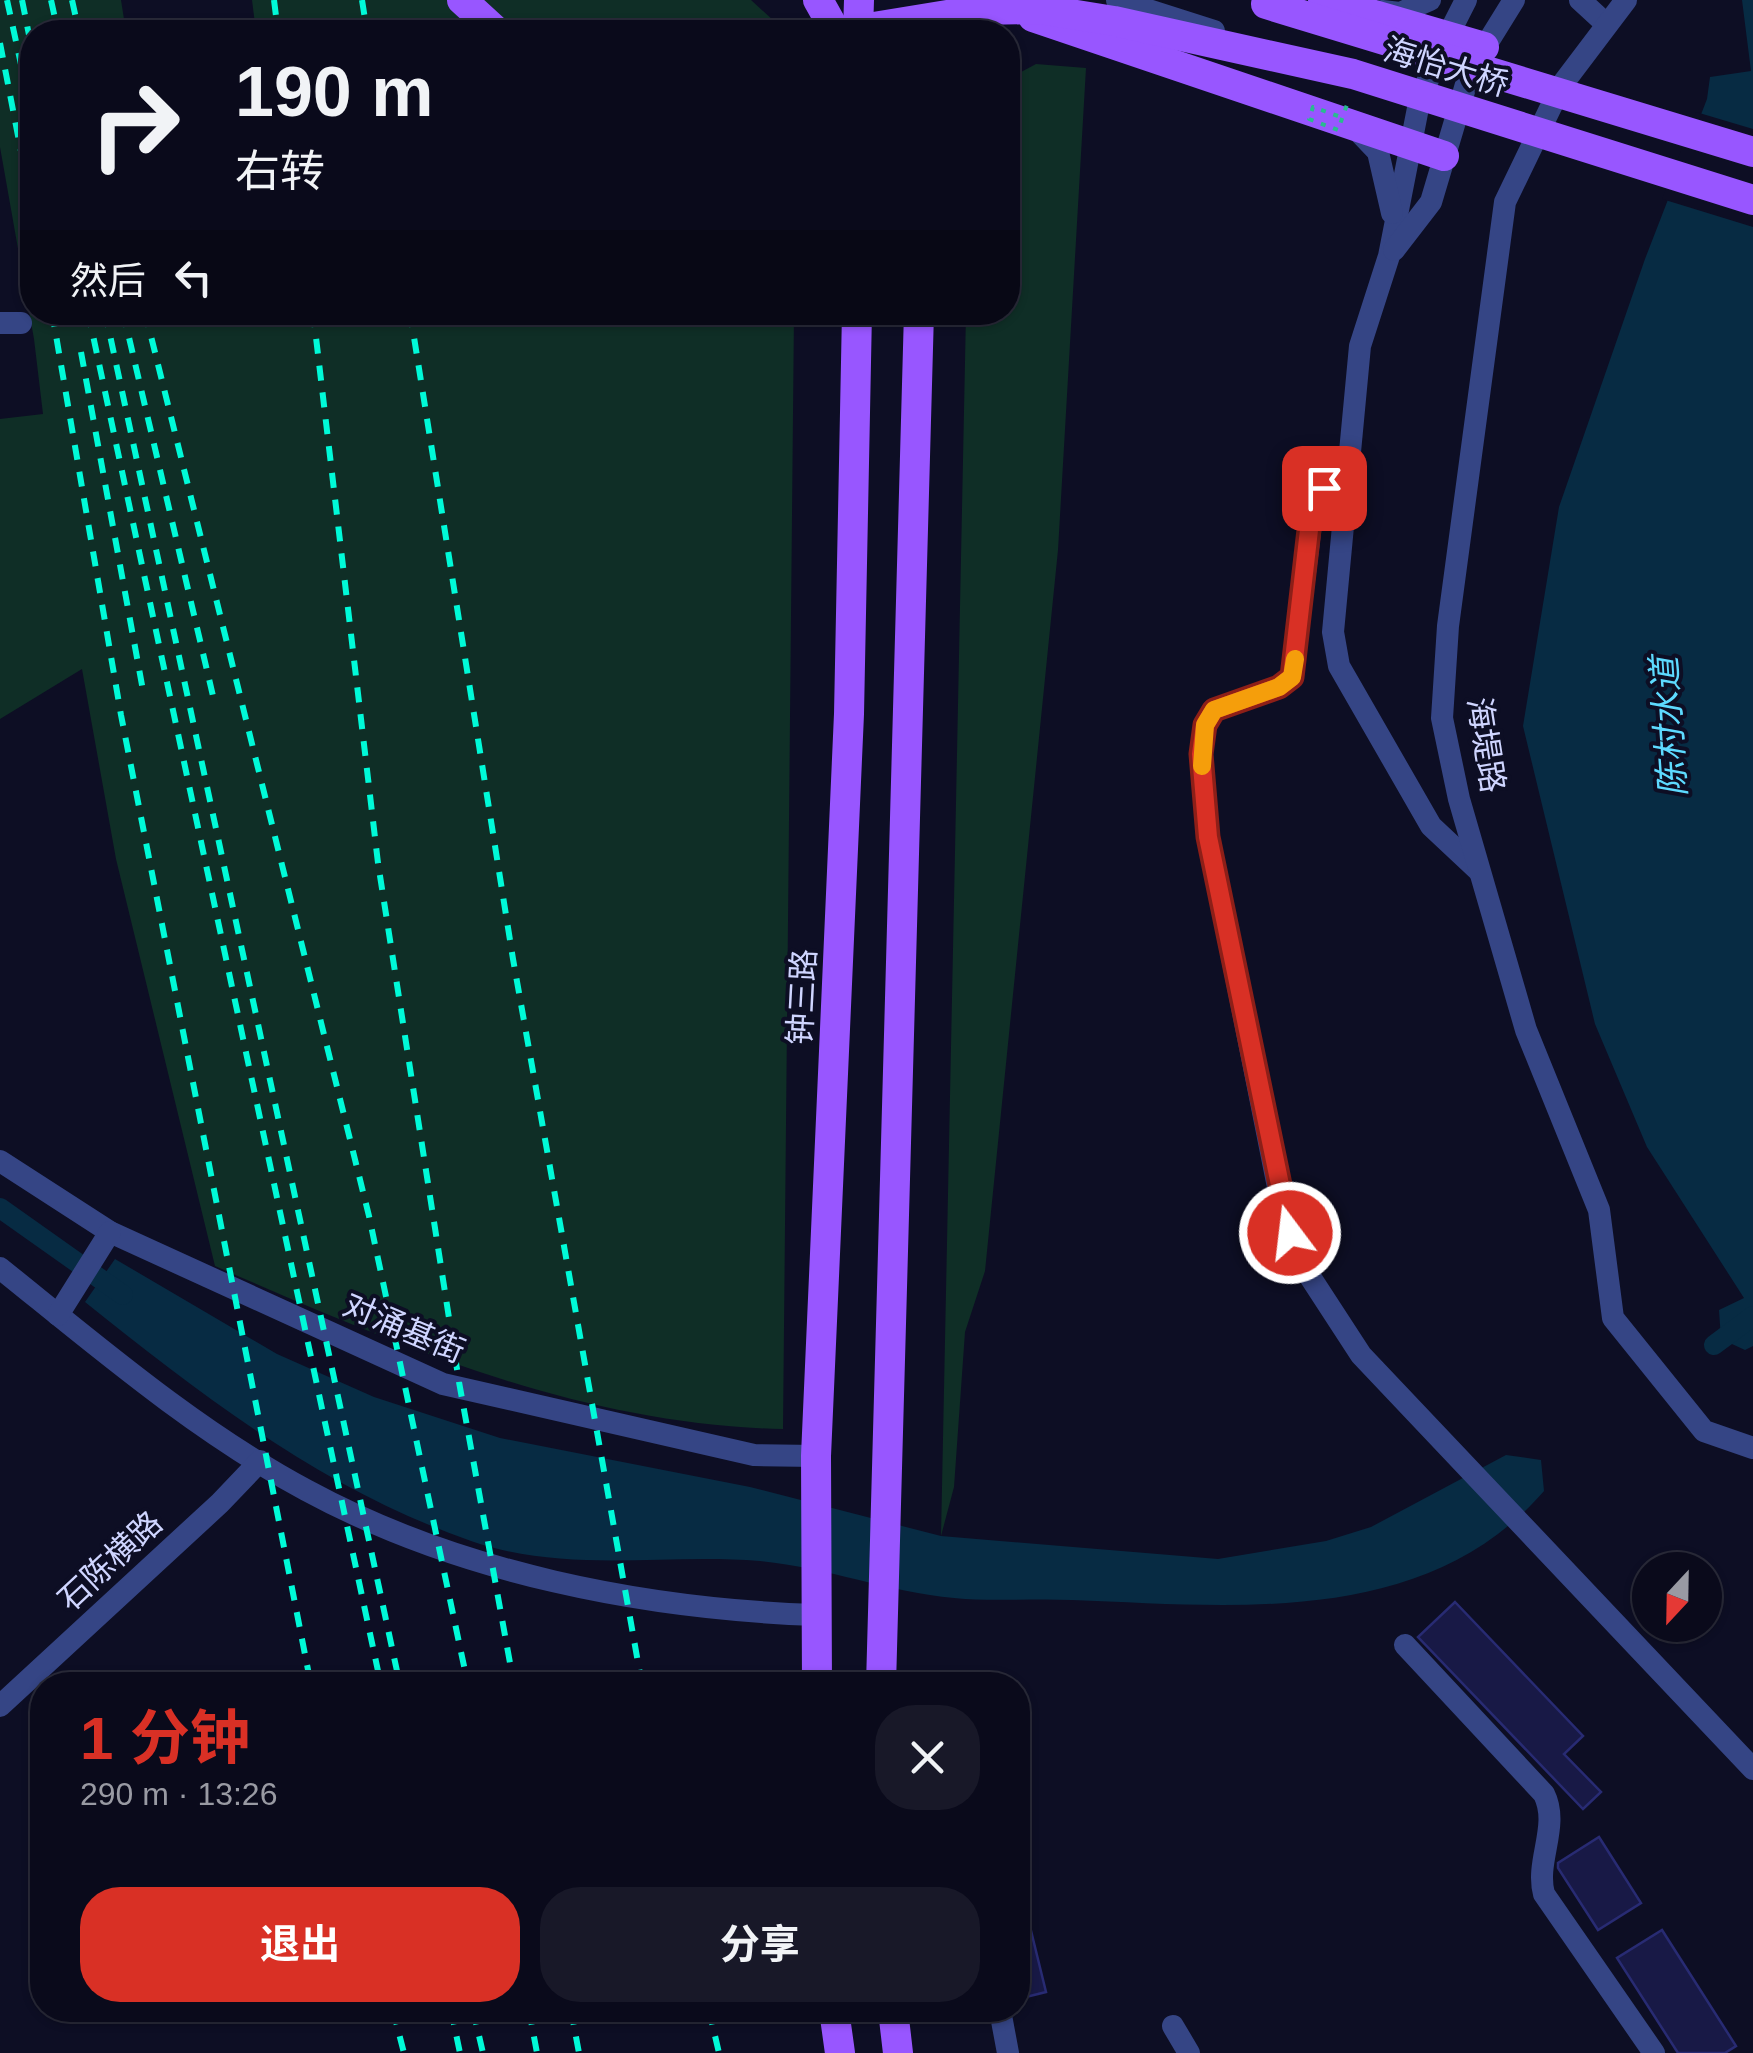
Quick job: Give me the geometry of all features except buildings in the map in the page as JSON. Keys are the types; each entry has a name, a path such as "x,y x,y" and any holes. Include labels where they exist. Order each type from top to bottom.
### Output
{"main road":[{"path":"462,0 483,20"},
{"path":"978,0 1444,156"},
{"name":"海怡大桥","path":"1258,1 1753,152"},
{"path":"1336,4 1484,47"},
{"path":"912,20 960,12 1039,9 1114,21 1352,74"},
{"path":"1020,27 1041,19"},
{"name":"海怡大桥","path":"1352,74 1753,200"},
{"name":"钟三路","path":"817,1672 816,1456 849,714 857,325"},
{"path":"882,1672 919,325"},
{"path":"836,2022 840,2053"},
{"path":"894,2022 898,2053"}],"street":[{"name":"海怡大桥","path":"1118,0 1352,74"},
{"path":"1336,4 1400,12 1430,0"},
{"path":"1466,0 1418,108 1390,256 1360,346 1333,632 1340,666 1431,826 1481,872"},
{"path":"1580,0 1614,9"},
{"path":"1390,256 1431,202 1470,71 1511,2"},
{"name":"海堤路","path":"1614,9 1561,86 1504,202 1448,626 1442,718 1526,1030 1599,1210 1612,1318 1704,1430 1753,1448"},
{"path":"1340,123 1369,138 1378,152 1393,217 1390,256"},
{"path":"1349,490 1324,488 1316,493 1292,677 1279,687 1220,706 1205,725 1201,754 1208,837 1281,1202 1304,1269 1351,1342 1753,1769"},
{"name":"对涌基街","path":"0,1161 107,1238 444,1384 754,1456 816,1456"},
{"path":"58,1315 107,1238"},
{"path":"0,1268 58,1315 260,1460 306,1490 384,1525 522,1575 766,1614 816,1615"},
{"name":"石陈横路","path":"37,1672 220,1503 260,1460"},
{"path":"1405,1645 1547,1799 1550,1818 1540,1879 1544,1894 1654,2053"},
{"name":"石陈横路","path":"0,1706 30,1678"},
{"path":"1002,2022 1008,2053"},
{"path":"1173,2026 1189,2053"}],"path":[{"path":"1313,107 1340,123 1309,119 1313,107"}],"green space":[{"path":"0,0 121,0 124,20 20,20 20,260 0,147"},
{"path":"252,0 751,0 773,20 254,20"},
{"path":"1036,64 1086,68 1058,550 985,1271 965,1332 954,1487 941,1536 966,325 1020,325 1020,73"},
{"path":"32,325 794,325 783,1429 708,1424 563,1397 422,1352 215,1266 116,859 82,669 0,719 0,419 43,414"}],"water":[{"name":"陈村水道","path":"1742,0 1753,0 1753,1346 1745,1350 1721,1339 1719,1310 1744,1298 1647,1147 1595,1024 1523,726 1559,507 1645,259 1707,99 1710,77 1751,71"},
{"path":"115,1259 277,1354 374,1397 500,1438 750,1487 941,1536 1218,1559 1326,1541 1371,1527 1506,1455 1541,1460 1544,1491 1496,1535 1443,1567 1385,1587 1324,1599 1262,1604 969,1599 905,1591 809,1568 760,1561 543,1557 471,1541 417,1520 316,1468 221,1407 85,1302"}],"pier":[{"path":"1696,112 1753,129 1753,227 1662,199"}],"waterway":[{"path":"0,1208 123,1295"},
{"path":"1714,1345 1753,1316"}],"railway":[{"path":"7,0 20,60"},
{"path":"22,0 26,20"},
{"path":"51,0 55,20"},
{"path":"72,0 76,20"},
{"path":"274,0 276,20"},
{"path":"362,0 365,20"},
{"path":"0,43 20,146"},
{"path":"54,325 121,715 308,1672"},
{"path":"91,325 378,1672"},
{"path":"108,325 397,1672"},
{"path":"126,325 213,696"},
{"path":"148,325 369,1216 465,1672"},
{"path":"315,325 378,863 459,1382 512,1672"},
{"path":"412,325 513,959 640,1672"},
{"path":"81,352 144,696"},
{"path":"396,2022 404,2053"},
{"path":"454,2022 460,2053"},
{"path":"476,2022 483,2053"},
{"path":"531,2022 537,2053"},
{"path":"573,2022 579,2053"},
{"path":"712,2022 719,2053"}],"slow traffic":[{"path":"1202,766 1205,725 1214,710 1279,687 1292,677 1295,659"}],"route":[{"path":"1290,1233 1265,1128 1208,837 1201,754 1205,725 1214,710 1279,687 1292,677 1312,504 1316,493 1324,488"}]}
